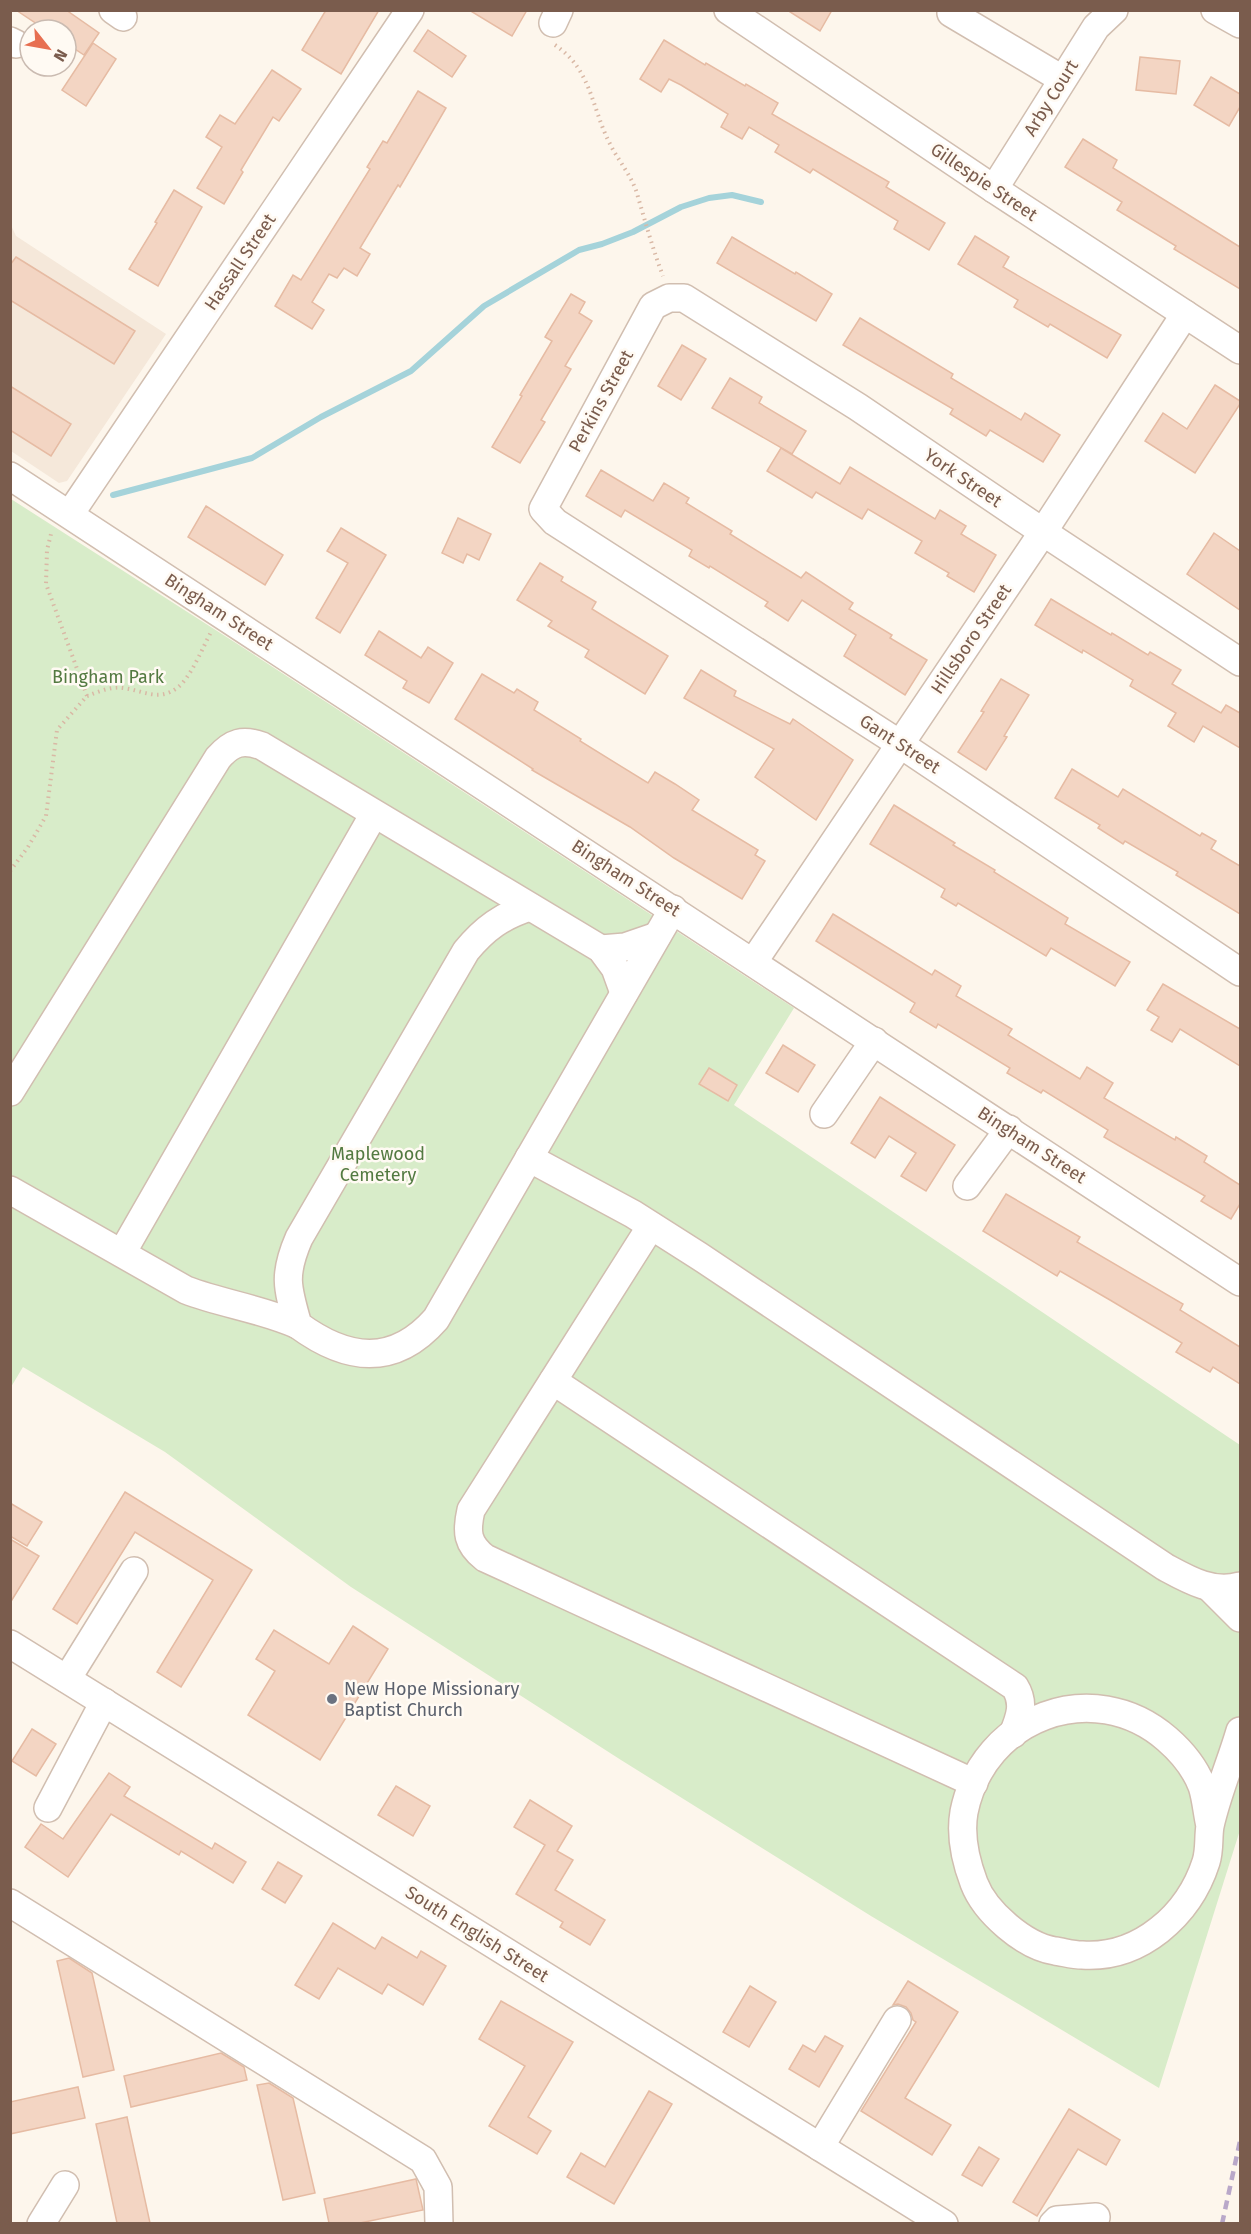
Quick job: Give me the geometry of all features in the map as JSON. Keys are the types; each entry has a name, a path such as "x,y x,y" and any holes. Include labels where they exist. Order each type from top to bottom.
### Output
{"street":[{"name":"Hassall Street","path":"63,510 410,10"},
{"name":"Arby Court","path":"994,189 1096,27 1114,10"},
{"path":"1215,10 1240,24"},
{"name":"Gillespie Street","path":"735,13 994,189 1240,350"},
{"path":"951,13 1062,79"},
{"name":"Perkins Street","path":"555,522 543,509 557,480 653,306 678,298"},
{"name":"York Street","path":"678,298 858,407 1240,662"},
{"name":"Hillsboro Street","path":"754,961 1043,532 1185,314"},
{"name":"Bingham Street","path":"10,476 754,961 1240,1282"},
{"name":"Gant Street","path":"555,522 900,744 1240,972"},
{"path":"10,1092 219,758 240,741 262,746 601,949 615,968 624,993"},
{"path":"122,1253 374,814"},
{"path":"298,1325 288,1289 287,1271 299,1238 466,951 492,924 509,914 530,907"},
{"path":"10,1190 186,1290 208,1299 256,1310 298,1325 326,1343 368,1354 387,1352 406,1346 422,1336 436,1319 673,909"},
{"path":"601,949 625,947 657,936"},
{"path":"824,1114 874,1041"},
{"path":"967,1186 1009,1129"},
{"path":"529,1158 651,1226 729,1276 1165,1567 1210,1588 1240,1618"},
{"path":"651,1226 471,1510 468,1524 469,1539 473,1549 484,1558 974,1783"},
{"path":"256,1310 290,1260"},
{"path":"553,1381 1015,1687 1073,1708 1113,1710 1151,1725 1182,1752 1202,1786 1210,1826"},
{"path":"67,1679 134,1571"},
{"path":"1210,1588 1240,1586"},
{"name":"South English Street","path":"10,1644 944,2223"},
{"path":"1013,1734 1022,1706 1020,1695 1015,1687"},
{"path":"48,1808 104,1702"},
{"path":"1073,1708 1034,1719 1000,1742 976,1775 964,1813 964,1854 975,1886 994,1914 1019,1936 1050,1950 1083,1956 1116,1952 1148,1939 1174,1918 1195,1891 1207,1860 1210,1826 1240,1731"},
{"path":"10,1903 423,2160 438,2187 439,2223"},
{"path":"820,2147 897,2020"},
{"path":"41,2223 64,2185"},
{"path":"1053,2223 1057,2220 1096,2217"}],"path":[{"path":"556,17 546,35 548,40 574,60 585,79 610,144 624,165 639,203 651,244 678,298"},
{"path":"63,510 47,550 46,584 87,696"},
{"path":"10,871 28,847 46,816 57,730 87,696 114,688 154,694 167,693 178,687 222,614"}],"shaded area":[{"path":"10,223 16,236 166,334 67,481 59,483 11,451"}],"green space":[{"name":"Maplewood Cemetery","path":"11,499 239,645 794,1008 734,1105 1240,1445 1240,1830 1159,2088 871,1916 621,1760 351,1587 165,1452 23,1367 11,1387"}],"building":[{"path":"16,10 66,10 77,18 28,18"},
{"path":"326,10 379,10 341,74 302,50"},
{"path":"469,10 527,10 512,36"},
{"path":"787,10 832,10 820,31"},
{"path":"78,18 99,33 84,55 78,51"},
{"path":"428,30 466,56 452,77 414,51"},
{"path":"664,40 705,65 706,63 778,103 772,114 889,182 886,187 945,223 929,250 894,229 898,221 813,169 810,173 775,152 779,145 749,127 742,139 721,127 728,114 681,85 669,79 661,92 640,79"},
{"path":"93,43 116,59 86,106 62,90 70,78 78,78 78,66"},
{"path":"1140,57 1180,61 1176,94 1136,90"},
{"path":"272,70 301,89 279,121 273,117 241,170 243,172 224,204 197,188 222,147 206,137 220,115 235,124"},
{"path":"1211,77 1240,94 1240,107 1229,126 1194,105"},
{"path":"418,91 446,108 400,187 398,185 360,248 370,254 357,276 344,268 337,278 329,274 312,302 324,310 312,329 275,306 293,275 301,280 370,169 367,167 383,141 387,143"},
{"path":"1083,139 1117,160 1113,168 1240,247 1240,289 1174,249 1176,246 1117,210 1122,202 1065,167"},
{"path":"174,190 202,207 158,286 129,269"},
{"path":"975,236 1009,257 1003,267 1121,335 1107,358 1050,324 1048,327 1014,307 1018,300 958,264"},
{"path":"732,237 832,294 816,321 717,263"},
{"path":"16,257 135,331 114,364 10,300 10,265"},
{"path":"571,294 585,302 579,313 592,321 565,366 571,369 541,420 545,422 520,463 492,447 552,341 545,337"},
{"path":"860,318 953,374 951,378 1021,420 1025,413 1060,435 1043,462 990,430 986,436 950,414 953,409 843,345"},
{"path":"682,345 706,359 681,400 658,386"},
{"path":"730,378 762,397 759,403 806,431 792,454 712,408"},
{"path":"1215,385 1240,401 1240,404 1195,473 1145,441 1163,413 1187,429"},
{"path":"10,386 71,424 51,456 10,430"},
{"path":"781,448 840,484 850,467 935,519 940,510 966,526 961,534 996,555 974,592 947,576 949,573 915,553 922,541 868,509 862,519 816,492 812,498 767,471"},
{"path":"601,470 653,501 664,483 689,498 686,503 732,531 730,534 801,578 806,572 853,603 849,609 892,635 890,638 927,660 905,695 844,656 856,635 802,600 788,621 765,606 768,602 710,566 709,568 689,556 692,550 625,510 621,517 586,496"},
{"path":"206,506 283,555 265,585 188,537"},
{"path":"458,518 491,534 479,560 467,554 463,563 442,553"},
{"path":"341,528 386,555 340,633 316,618 348,563 327,551"},
{"path":"1214,533 1240,551 1240,610 1187,574"},
{"path":"540,563 563,577 561,581 596,602 592,609 668,656 645,694 585,657 589,650 548,626 552,621 517,600"},
{"path":"1051,599 1111,635 1112,633 1148,655 1150,652 1181,670 1172,684 1221,713 1226,705 1240,713 1240,748 1203,726 1194,742 1168,726 1176,713 1130,686 1133,680 1035,625"},
{"path":"379,631 421,658 428,647 453,663 429,703 403,688 407,681 365,655"},
{"path":"701,670 736,691 734,696 790,724 793,719 853,760 816,820 755,777 774,749 684,698"},
{"path":"482,674 514,693 517,689 538,702 534,710 648,783 655,772 675,784 699,800 692,810 758,850 755,855 765,861 742,899 674,858 630,827 532,770 455,719"},
{"path":"1001,679 1029,695 1004,736 1007,737 986,770 958,752 984,712 981,711"},
{"path":"1072,769 1118,797 1123,789 1200,836 1202,833 1216,841 1211,849 1240,866 1240,914 1176,875 1178,872 1125,841 1123,844 1098,828 1100,825 1055,798"},
{"path":"894,805 1068,918 1065,924 1130,962 1115,986 1051,948 1046,956 958,903 956,906 941,897 945,889 870,844"},
{"path":"833,914 932,975 935,970 961,986 956,996 1012,1029 1008,1035 1080,1079 1087,1067 1113,1083 1104,1098 1207,1156 1204,1162 1240,1185 1240,1204 1231,1219 1201,1201 1205,1196 1104,1137 1108,1130 1043,1090 1041,1093 1007,1073 1010,1068 938,1024 936,1028 910,1012 915,1003 816,941"},
{"path":"1163,984 1240,1029 1240,1066 1180,1029 1172,1042 1151,1030 1159,1017 1147,1010"},
{"path":"783,1045 815,1065 798,1092 766,1073"},
{"path":"709,1068 737,1085 728,1101 699,1084"},
{"path":"880,1097 955,1145 926,1191 901,1176 916,1153 889,1136 875,1158 851,1143"},
{"path":"1006,1194 1080,1237 1077,1242 1183,1304 1180,1310 1240,1347 1240,1384 1213,1367 1210,1372 1176,1352 1182,1343 1110,1300 1060,1271 1057,1276 983,1231"},
{"path":"125,1492 252,1570 181,1687 157,1672 213,1580 135,1532 77,1624 53,1609"},
{"path":"10,1503 42,1522 27,1546 10,1536"},
{"path":"10,1539 39,1556 10,1603"},
{"name":"New Hope Missionary Baptist Church","path":"353,1626 388,1649 320,1760 248,1715 275,1671 256,1659 274,1630 329,1664"},
{"path":"32,1729 56,1744 36,1776 12,1761"},
{"path":"109,1773 130,1787 124,1796 212,1849 215,1843 246,1862 233,1883 181,1851 179,1855 111,1814 68,1877 25,1847 41,1824 63,1839"},
{"path":"396,1786 430,1806 413,1836 378,1815"},
{"path":"530,1800 572,1826 557,1851 573,1860 555,1890 605,1920 590,1945 560,1927 563,1922 516,1894 545,1845 514,1827"},
{"path":"278,1862 302,1876 285,1903 262,1889"},
{"path":"333,1923 375,1949 382,1937 417,1958 421,1951 446,1966 423,2005 388,1984 382,1994 338,1968 319,1999 295,1985"},
{"path":"69,1958 92,1973 114,2070 83,2077 57,1961"},
{"path":"908,1981 958,2012 905,2098 951,2125 932,2155 861,2111 916,2022 906,2007 893,2005"},
{"path":"750,1986 776,2002 749,2047 723,2032"},
{"path":"501,2001 573,2042 528,2117 551,2131 537,2154 489,2126 525,2066 479,2039"},
{"path":"825,2036 843,2046 819,2087 789,2069 803,2045 815,2052"},
{"path":"221,2053 244,2067 247,2080 131,2107 124,2076"},
{"path":"269,2083 293,2098 315,2193 283,2200 257,2085"},
{"path":"78,2087 85,2118 10,2134 10,2102"},
{"path":"649,2091 672,2104 614,2204 567,2177 581,2153 605,2167"},
{"path":"1069,2109 1120,2140 1106,2165 1078,2149 1037,2216 1013,2202"},
{"path":"127,2117 150,2223 117,2223 96,2124"},
{"path":"979,2147 999,2159 982,2186 962,2175"},
{"path":"416,2179 423,2210 360,2223 329,2223 324,2199"}],"waterway":[{"path":"113,495 252,458 321,417 411,371 484,306 579,250 633,232 681,207 709,198 732,195 761,202"}],"railway":[{"path":"1222,2224 1240,2141"}],"place":[{"name":"New Hope Missionary Baptist Church","path":"332,1699"}],"park label":[{"name":"Bingham Park","path":"108,677"}]}
